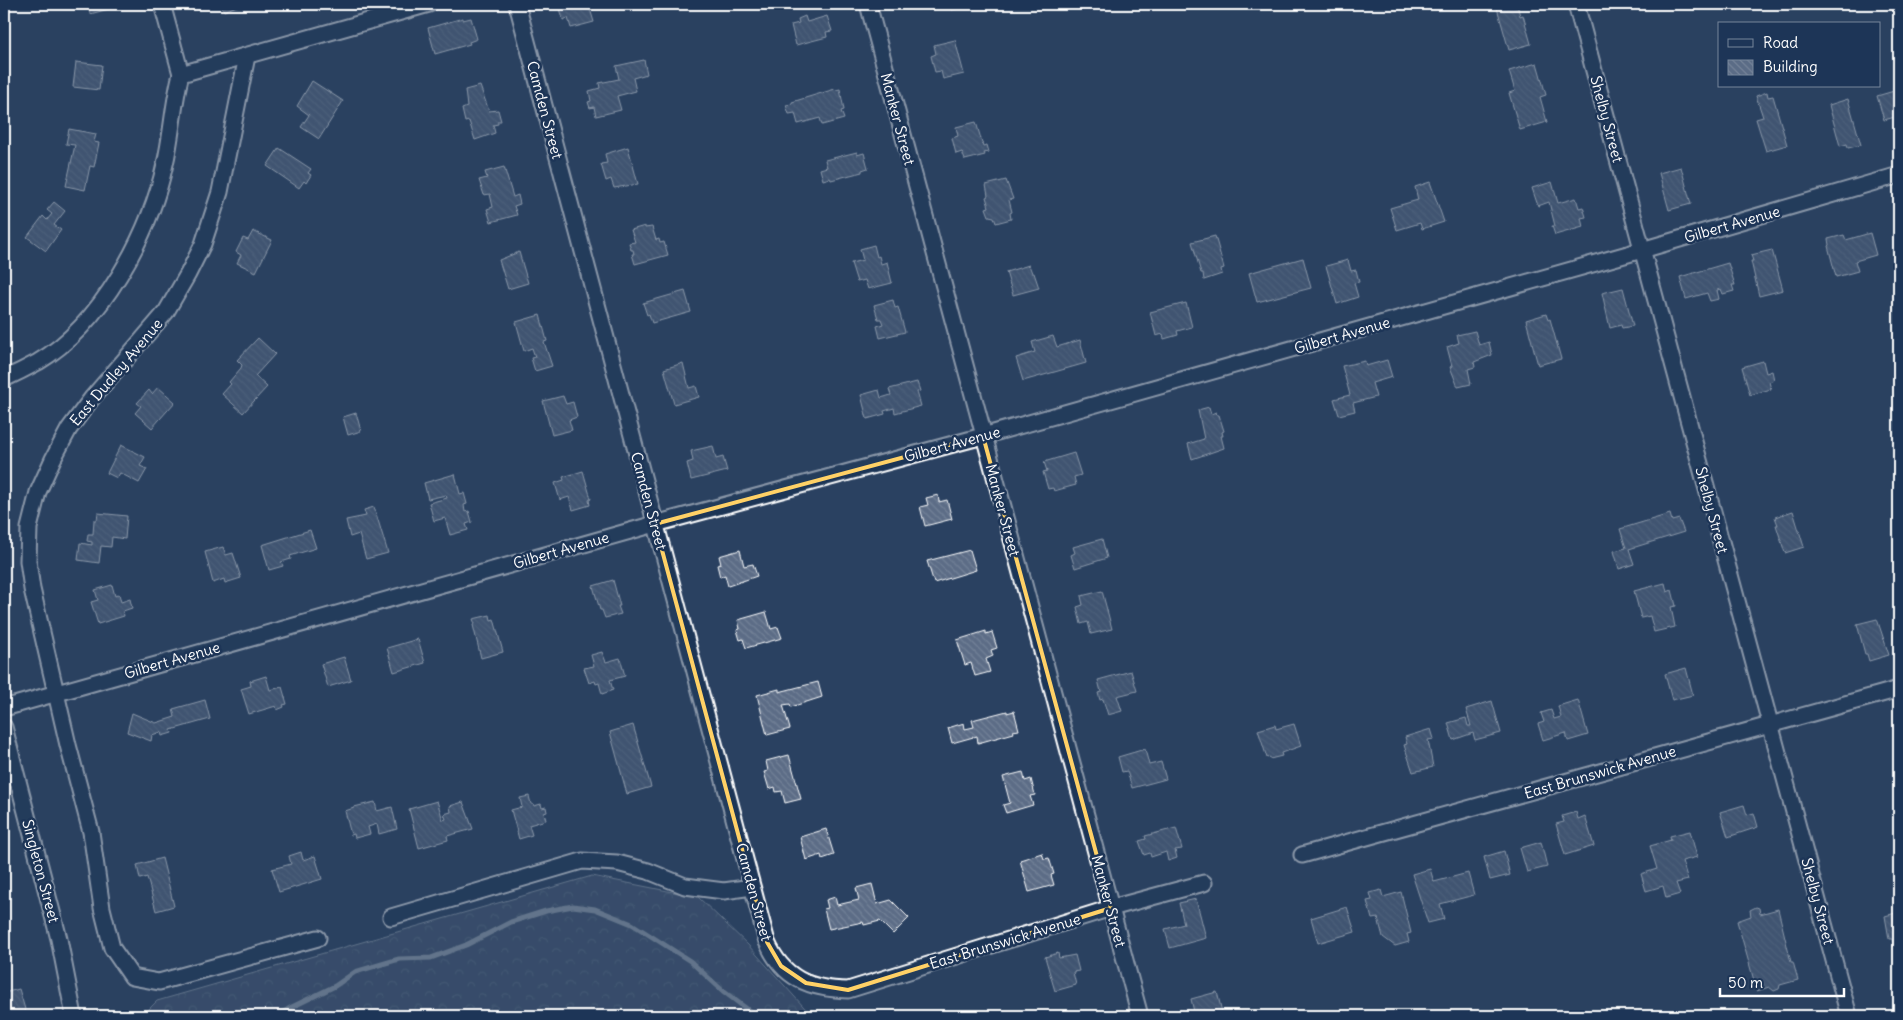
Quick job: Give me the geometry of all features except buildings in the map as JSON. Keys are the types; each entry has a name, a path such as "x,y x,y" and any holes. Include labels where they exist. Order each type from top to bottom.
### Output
{"street":[{"path":"4,379 39,361 70,337 94,311 120,275 139,241 159,190 166,164 181,74 162,4"},
{"path":"181,74 429,4"},
{"name":"Camden Street","path":"517,4 767,942 772,955 789,974 806,983"},
{"name":"Manker Street","path":"868,4 1140,1016"},
{"name":"Shelby Street","path":"1576,4 1849,1016"},
{"name":"East Dudley Avenue","path":"247,56 220,192 206,235 192,268 166,312 83,409 69,429 38,492 29,528 28,561 34,597 68,745 91,832 102,908 112,948 132,977 158,982 318,938"},
{"name":"Gilbert Avenue","path":"4,708 655,524 983,436 1642,250 1899,175"},
{"name":"East Brunswick Avenue","path":"1302,855 1899,689"},
{"name":"Singleton Street","path":"4,727 59,939 74,1016"},
{"path":"391,917 582,861 617,863 648,871 685,886 724,891 752,887"},
{"name":"East Brunswick Avenue","path":"806,983 815,987 848,990 1111,908 1204,883"}],"highlighted area":[{"path":"983,436 1111,908 848,990 806,983 781,966 767,942 655,524"}],"green space":[{"path":"592,876 698,897 748,945 812,1016 142,1016 157,1001"}],"waterway":[{"path":"277,1016 335,986 355,972 399,959 431,958 466,945 511,922 546,911 573,906 595,909 632,924 690,961 723,991 756,1016"}]}
